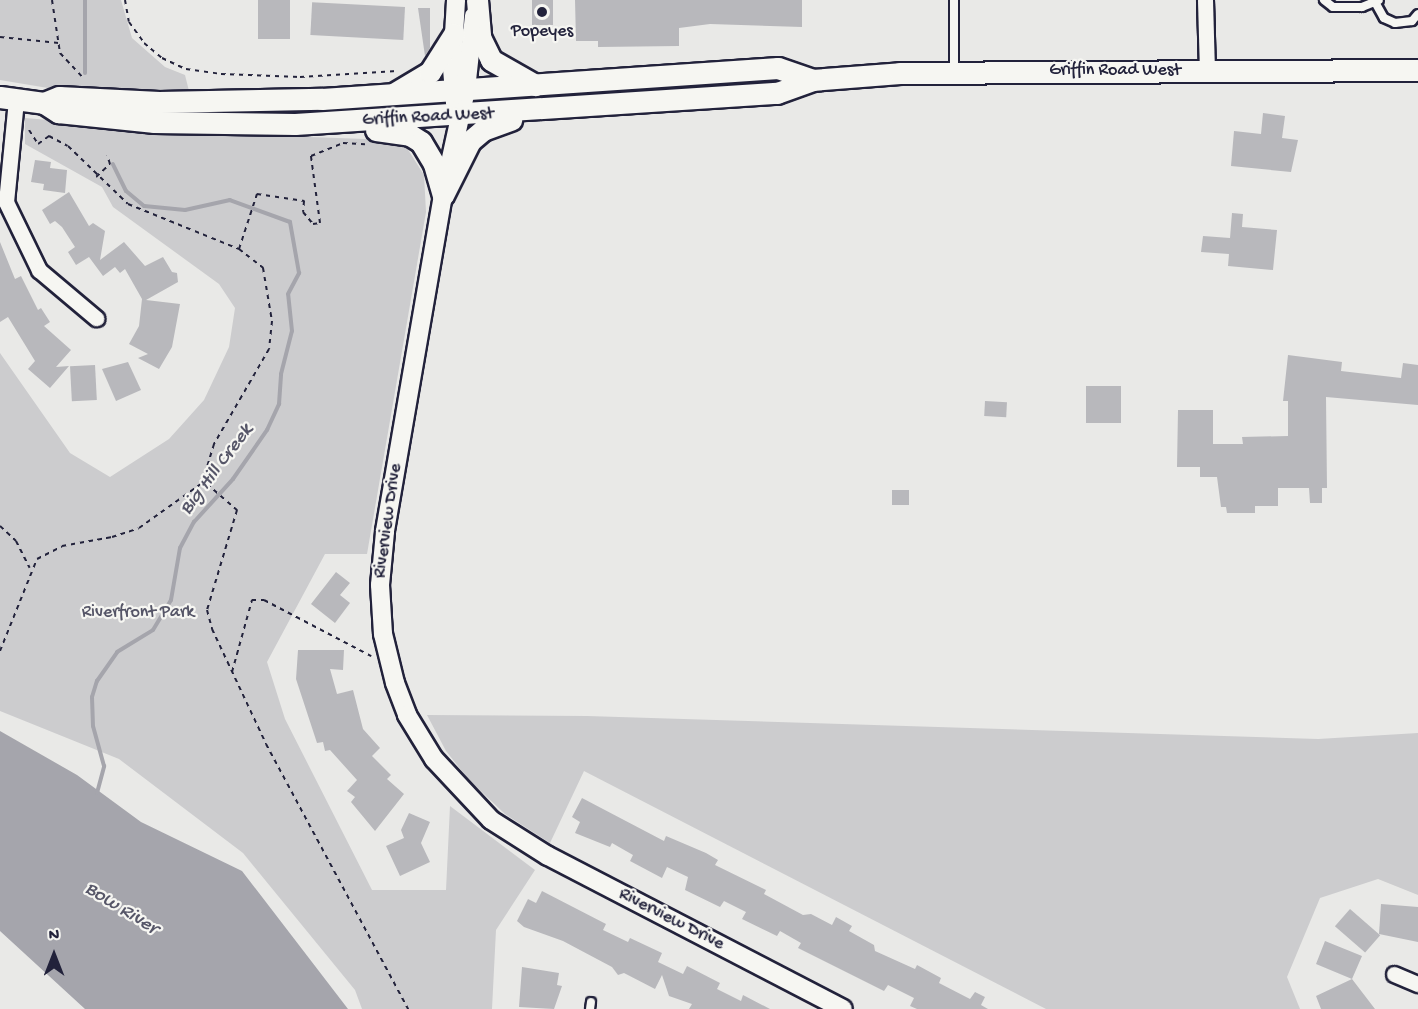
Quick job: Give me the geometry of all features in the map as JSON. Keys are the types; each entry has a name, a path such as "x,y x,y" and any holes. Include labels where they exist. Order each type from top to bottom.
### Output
{"main road":[{"path":"477,0 480,37 490,60 536,86"},
{"path":"391,95 430,72 454,34"},
{"name":"Griffin Road West","path":"44,103 59,97 202,102 391,95 778,68 812,80"},
{"name":"Griffin Road West","path":"8,98 44,103 58,112 221,126 331,123 540,112 777,93 812,80 954,72 1418,70"},
{"path":"443,195 476,134 540,112"},
{"path":"331,123 416,138 430,155 443,195"}],"street":[{"path":"456,0 454,34 459,91 458,116"},
{"path":"459,91 477,0"},
{"path":"1205,0 1207,71"},
{"path":"8,98 6,202 39,270 96,318"},
{"name":"Riverview Drive","path":"458,116 385,532 380,585 388,658 408,715 451,780 469,801 507,831 843,1009"},
{"path":"1394,974 1418,984"}],"lane":[{"path":"954,0 954,72"},
{"path":"1324,0 1333,7 1362,7 1377,1 1384,18 1395,23 1412,21 1418,14"}],"path":[{"path":"52,0 60,53 83,78"},
{"path":"125,0 129,22 144,43 162,58 186,69 271,76 388,72"},
{"path":"0,37 59,43"},
{"path":"0,651 30,568 45,554 62,546 139,528 206,482 214,444 269,349 268,282 263,268 239,249 128,204 96,177 68,146 50,136 41,143 34,142 26,128"},
{"path":"239,249 250,225 256,197 304,201 303,212 313,224 320,223 310,156 343,143 371,144"},
{"path":"96,177 110,164 107,155"},
{"path":"206,482 229,500 237,510 207,610 232,672 330,869 378,949 408,1009"},
{"path":"0,526 16,541 30,568"},
{"path":"232,672 252,600 264,600 375,657"}],"green space":[{"path":"0,0 121,0 132,38 165,67 185,75 189,91 54,89 0,80"},
{"name":"Riverfront Park","path":"25,118 203,133 393,140 407,148 424,175 426,212 367,554 325,554 267,662 285,719 372,890 446,890 450,806 535,870 496,930 492,1009 362,1009 355,990 243,853 119,759 0,711 0,353 70,453 110,477 169,439 204,400 229,347 235,308 219,284 113,207 102,187 25,144"},
{"path":"427,715 587,716 1318,739 1418,733 1418,895 1378,879 1320,898 1287,977 1300,1009 1046,1009 584,771 550,843 505,814 469,780 446,751"}],"water":[{"name":"Bow River","path":"0,731 77,775 141,822 242,871 348,1009 85,1009 0,931"}],"building":[{"path":"258,0 290,0 290,39 258,39"},
{"name":"Popeyes","path":"532,0 553,0 553,25 532,25"},
{"path":"575,0 802,0 802,27 710,24 679,28 679,46 598,47 598,41 576,41"},
{"path":"312,2 405,7 403,40 310,35"},
{"path":"418,8 430,8 430,48 425,56"},
{"path":"1263,113 1285,116 1282,138 1298,140 1291,172 1231,166 1234,131 1261,134"},
{"path":"35,160 51,162 50,168 67,170 65,193 43,190 44,184 31,182"},
{"path":"69,192 89,226 93,223 105,231 100,260 124,242 145,266 163,257 172,272 177,273 178,282 146,300 180,304 172,347 159,369 138,358 148,354 129,344 139,326 142,299 125,269 120,273 115,267 103,276 89,257 76,265 68,252 75,247 62,227 55,221 50,224 42,210"},
{"path":"1232,213 1243,214 1242,227 1277,230 1273,270 1228,266 1229,254 1201,252 1203,236 1230,238"},
{"path":"0,242 15,279 21,276 38,310 41,308 50,322 44,326 71,350 56,367 69,366 50,388 28,369 35,361 8,317 0,322"},
{"path":"1288,355 1342,362 1341,371 1401,378 1403,363 1418,365 1418,405 1326,397 1327,488 1322,488 1322,503 1310,503 1309,488 1278,488 1278,506 1255,506 1255,513 1227,513 1226,507 1221,507 1217,477 1200,477 1200,467 1177,467 1178,410 1213,410 1213,444 1243,444 1242,437 1288,436 1288,401 1283,401"},
{"path":"128,362 141,390 116,401 102,369"},
{"path":"95,365 97,400 72,401 70,366"},
{"path":"1086,386 1121,386 1121,423 1086,423"},
{"path":"985,401 1007,402 1006,417 984,416"},
{"path":"892,490 909,490 909,505 892,505"},
{"path":"336,572 350,583 340,595 350,603 335,623 311,604"},
{"path":"298,650 344,650 343,670 330,669 337,694 353,690 363,729 380,748 372,756 391,775 387,779 404,794 375,831 351,802 355,797 347,791 357,780 330,750 325,751 323,742 317,743 296,679"},
{"path":"582,798 664,841 666,836 706,853 718,860 715,865 766,890 764,894 803,915 811,914 832,925 836,917 852,926 849,931 874,945 875,951 915,969 917,965 941,978 939,983 970,999 975,992 985,997 981,1005 988,1009 917,1009 910,1006 914,998 888,985 884,991 798,948 801,943 780,931 777,936 742,919 746,912 724,901 720,907 685,890 688,877 667,867 662,878 630,861 633,855 612,843 610,847 575,833 580,822 572,817"},
{"path":"409,813 430,822 421,843 430,862 400,876 386,846 404,838 401,830"},
{"path":"542,891 606,924 603,930 628,942 630,938 662,953 658,962 683,974 687,966 720,983 717,989 741,1001 743,995 770,1009 689,1009 692,1004 669,996 662,975 655,989 624,973 618,975 612,967 563,941 524,927 517,921 528,899 536,903"},
{"path":"1381,904 1418,907 1418,942 1379,934"},
{"path":"1350,909 1380,935 1365,953 1335,926"},
{"path":"1325,941 1362,956 1352,979 1316,964"},
{"path":"522,967 559,973 557,985 562,986 554,1009 519,1007"},
{"path":"1352,979 1375,1009 1321,1009 1316,996"}],"waterway":[{"name":"Big Hill Creek","path":"85,0 85,73"},
{"name":"Big Hill Creek","path":"97,793 104,766 93,726 92,697 97,681 117,652 153,630 171,600 180,548 194,522 233,479 267,430 279,404 281,374 292,331 288,294 299,273 290,222 230,200 185,210 144,206 126,191 113,164"}],"place":[{"name":"Popeyes","path":"542,12"}]}
